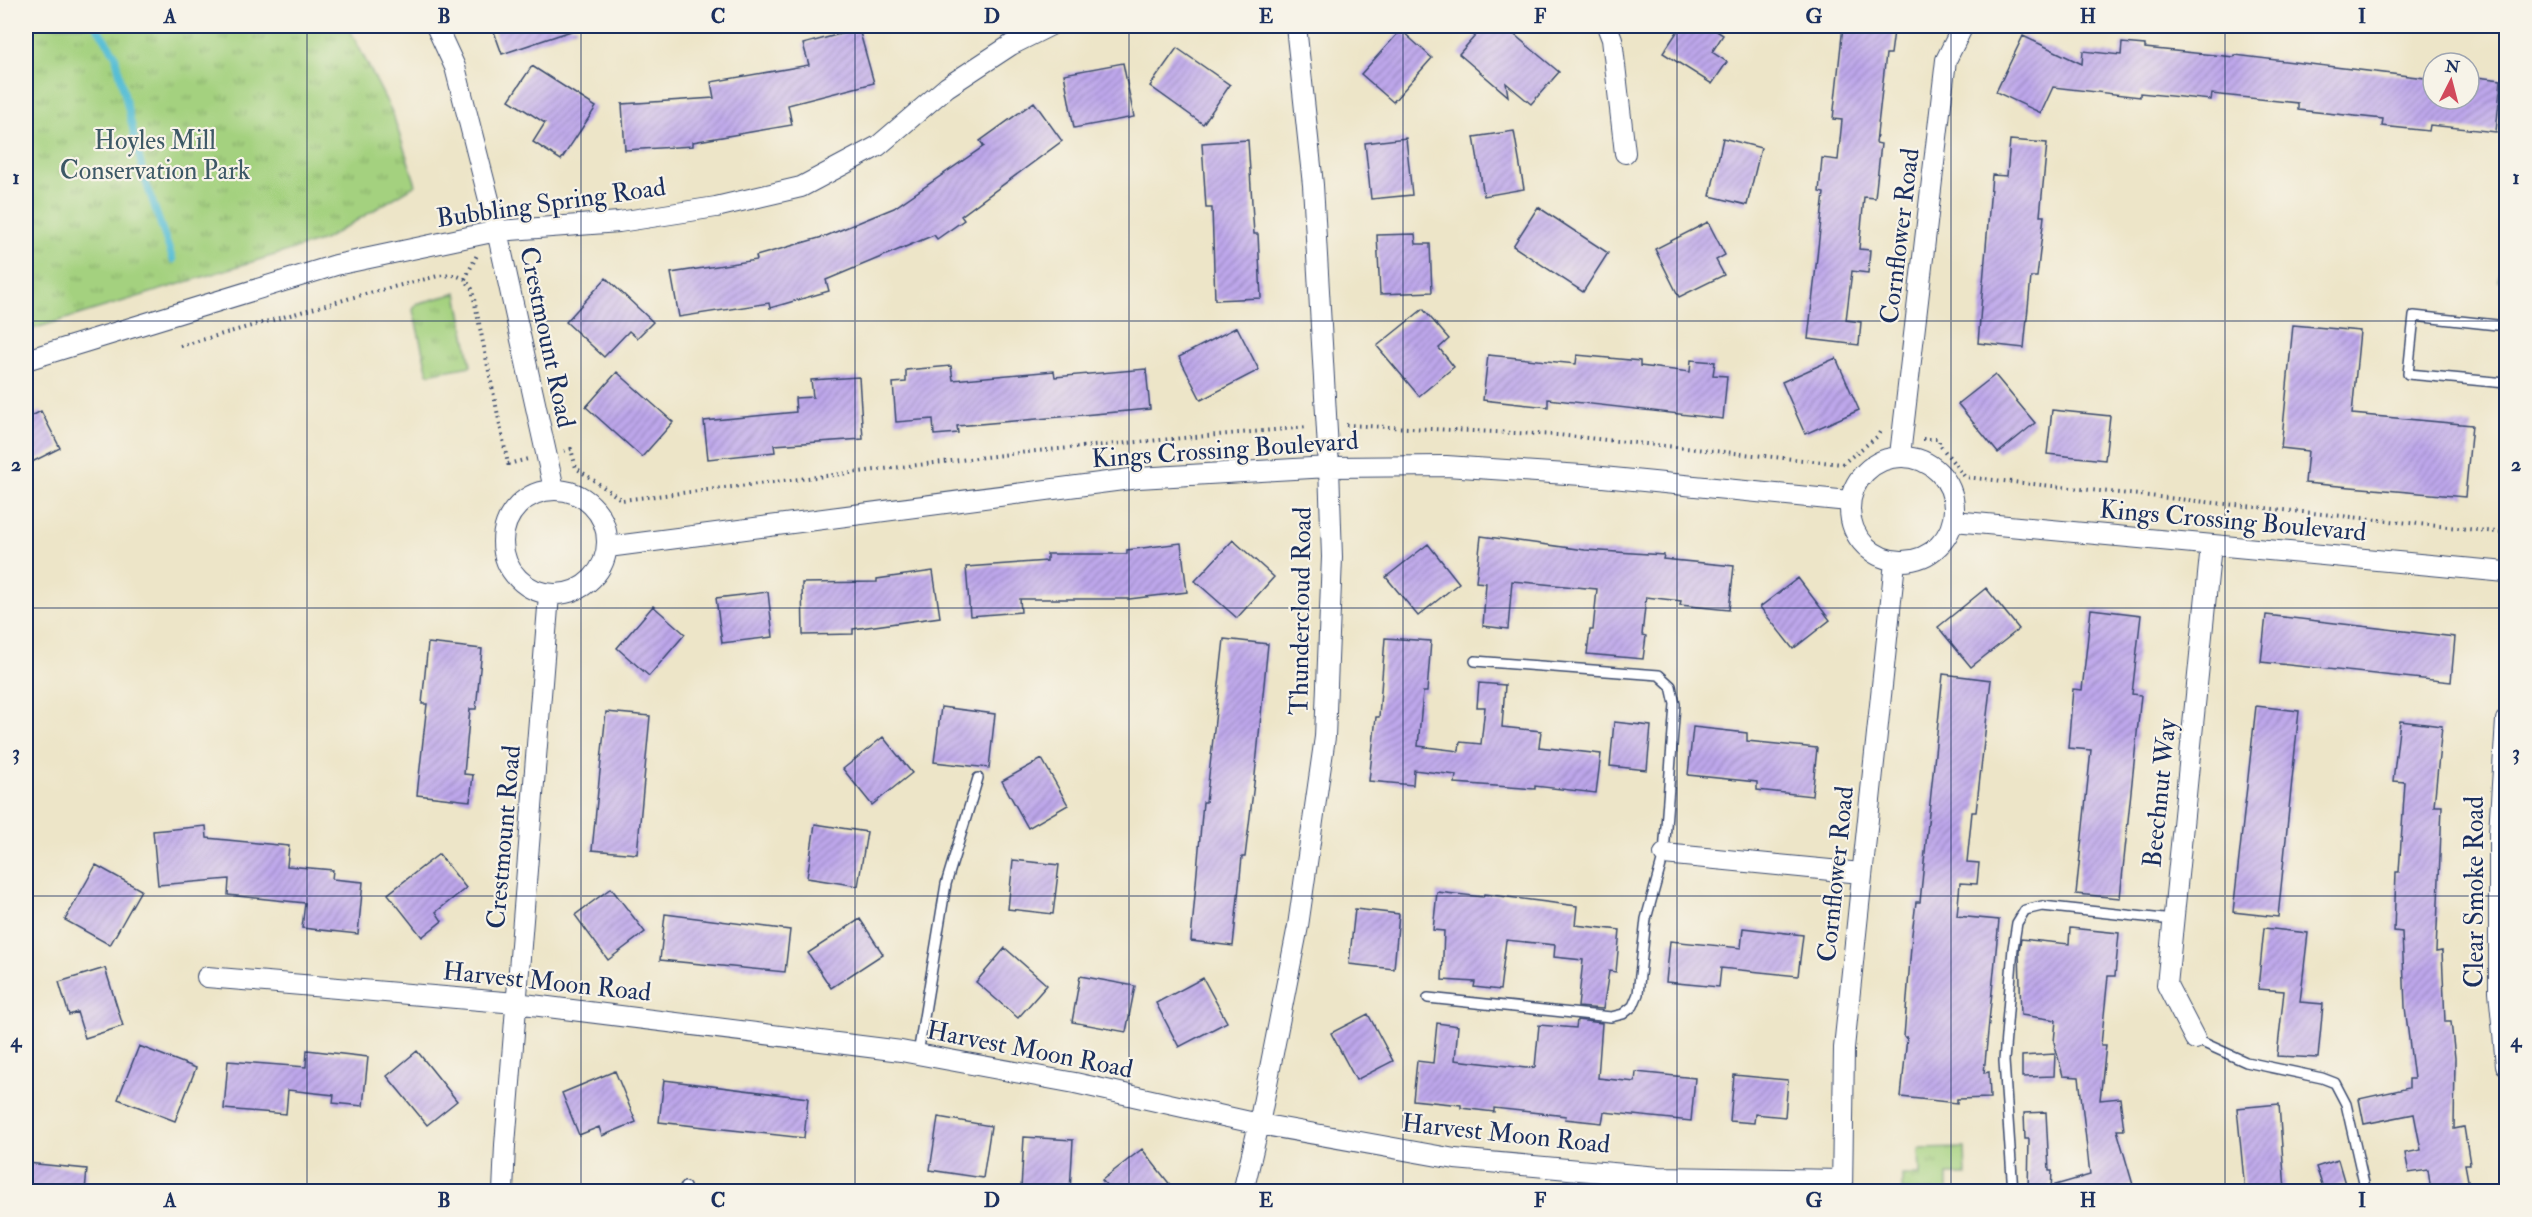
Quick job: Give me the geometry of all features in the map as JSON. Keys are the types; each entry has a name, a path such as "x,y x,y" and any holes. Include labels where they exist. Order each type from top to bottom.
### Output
{"street":[{"name":"Crestmount Road","path":"436,26 455,67 497,231 554,489"},
{"name":"Bubbling Spring Road","path":"26,360 336,265 497,231 619,222 716,207 801,187 878,146 947,87 1011,45 1049,26"},
{"name":"Thundercloud Road","path":"1243,1191 1259,1124 1298,926 1325,737 1332,557 1329,467 1313,185 1296,26"},
{"path":"1607,26 1612,39 1626,153"},
{"name":"Cornflower Road","path":"1901,447 1947,60 1963,26"},
{"path":"1901,447 1924,460 1943,475 1954,496 1954,521 1933,552 1895,562 1869,552 1852,529 1849,501 1866,469 1901,447"},
{"name":"Kings Crossing Boulevard","path":"608,547 1138,478 1329,467 1446,466 1582,475 1849,501"},
{"path":"554,489 583,497 603,518 608,547 598,573 577,591 549,595 520,583 503,556 505,524 524,499 554,489"},
{"name":"Kings Crossing Boulevard","path":"1954,521 2506,572"},
{"name":"Beechnut Way","path":"2195,1040 2167,985 2211,545"},
{"name":"Cornflower Road","path":"1841,1186 1844,1048 1895,562"},
{"name":"Crestmount Road","path":"503,1191 549,595"},
{"name":"Clear Smoke Road","path":"2506,720 2499,833 2499,991 2506,1065"},
{"path":"1664,854 1861,873"},
{"name":"Harvest Moon Road","path":"207,977 516,1003 918,1054 1075,1083 1259,1124 1455,1159 1659,1177 1841,1186"}],"lane":[{"path":"2506,326 2414,316 2408,374 2506,384"},
{"path":"1428,998 1611,1017 1623,1014 1633,1006 1638,994 1646,919 1664,854 1674,704 1671,686 1659,675 1475,661"},
{"path":"918,1054 946,884 978,778"},
{"path":"2013,1191 2004,1061 2013,948 2017,923 2021,916 2025,910 2042,906 2173,920"},
{"path":"2195,1040 2246,1062 2322,1078 2335,1083 2346,1104 2366,1191"}],"path":[{"path":"465,279 478,255"},
{"path":"180,346 364,294 438,276 455,275 465,279 472,289 508,464 571,449 576,468 622,500 1036,451 1362,424 1558,435 1842,464 1878,436 1881,430 1901,447 1939,439 1939,444 1965,477 2506,532"}],"green space":[{"name":"Hoyles Mill Conservation Park","path":"26,26 348,26 392,112 416,185 324,240 26,331"},
{"path":"2506,202 2506,282 2499,281"},
{"path":"457,293 471,366 428,374 413,310 416,304"},
{"path":"1965,1148 1966,1175 1947,1175 1947,1191 1902,1191 1902,1175 1920,1175 1919,1149"}],"building":[{"path":"492,26 576,26 577,29 502,54"},
{"path":"1484,26 1504,26 1559,72 1531,104 1506,83 1508,96 1459,54"},
{"path":"1681,26 1709,26 1723,35 1712,52 1727,62 1712,84 1663,53"},
{"path":"1843,26 1887,26 1887,30 1894,31 1891,54 1886,54 1876,143 1881,144 1875,198 1864,197 1859,249 1870,250 1868,273 1852,271 1846,320 1861,322 1859,345 1808,339 1824,193 1819,192 1822,158 1838,160 1842,120 1833,119"},
{"path":"859,29 874,83 788,105 792,125 693,142 693,146 625,150 622,104 714,98 711,82 809,65 803,44"},
{"path":"1401,30 1432,58 1393,102 1361,74"},
{"path":"2023,36 2082,64 2083,51 2121,55 2122,43 2145,45 2145,48 2234,57 2235,55 2421,78 2421,111 2481,111 2481,78 2501,80 2496,132 2430,125 2429,131 2382,126 2383,119 2298,110 2298,103 2212,94 2211,100 2140,93 2140,97 2053,87 2041,113 1996,92"},
{"path":"1177,48 1230,85 1203,124 1150,86"},
{"path":"1123,63 1134,117 1074,128 1064,74"},
{"path":"532,66 596,107 561,160 533,142 545,123 509,100"},
{"path":"1034,102 1062,141 961,216 964,220 937,239 934,235 826,280 829,291 770,308 769,303 679,317 671,273 757,260 756,256 826,236 894,208 984,146 980,141"},
{"path":"1514,131 1524,189 1484,196 1474,137"},
{"path":"1406,138 1412,195 1371,199 1365,143"},
{"path":"1723,138 1761,148 1747,205 1710,196"},
{"path":"1248,140 1254,234 1258,234 1261,298 1215,300 1212,208 1206,208 1202,143"},
{"path":"2010,140 2047,143 2040,216 2044,216 2037,277 2031,277 2024,348 1978,343 1992,175 2007,176"},
{"path":"1538,207 1608,253 1583,292 1513,246"},
{"path":"1708,222 1725,255 1716,260 1724,275 1679,297 1655,249"},
{"path":"1415,234 1416,244 1430,244 1432,292 1380,294 1377,235"},
{"path":"606,278 653,322 637,338 629,331 604,357 566,322"},
{"path":"1423,309 1449,339 1439,348 1454,367 1419,396 1377,346"},
{"path":"2293,325 2360,331 2352,414 2472,425 2465,497 2305,483 2308,451 2281,448"},
{"path":"1237,327 1259,370 1201,400 1179,357"},
{"path":"1488,355 1576,364 1577,355 1640,361 1640,366 1690,372 1691,360 1715,362 1713,375 1727,376 1723,419 1548,399 1548,407 1483,400"},
{"path":"1836,358 1859,410 1805,434 1782,382"},
{"path":"951,366 953,380 1054,371 1055,377 1146,369 1150,409 957,426 958,433 934,435 933,419 896,422 893,383 906,382 906,370"},
{"path":"617,372 673,422 642,457 586,407"},
{"path":"1995,375 2035,423 1998,453 1958,404"},
{"path":"859,377 863,439 774,445 775,452 708,459 704,421 796,412 795,398 813,397 811,380"},
{"path":"2052,410 2110,416 2105,460 2047,454"},
{"path":"41,411 60,448 26,465 26,419"},
{"path":"1481,536 1585,550 1664,555 1663,559 1734,566 1729,610 1680,605 1681,601 1646,597 1642,635 1646,636 1643,659 1587,654 1590,630 1593,630 1597,589 1512,581 1508,629 1483,626 1486,583 1476,582"},
{"path":"1233,540 1274,577 1237,618 1195,581"},
{"path":"1181,543 1187,592 1129,599 1020,599 1021,612 970,616 966,567 1047,561 1047,554 1127,554 1127,550"},
{"path":"1428,544 1459,583 1418,616 1386,577"},
{"path":"933,571 940,617 853,629 853,634 803,635 802,583 877,582 877,579"},
{"path":"1798,578 1830,620 1793,649 1760,607"},
{"path":"1986,588 2019,629 1971,667 1938,627"},
{"path":"768,592 773,637 722,643 716,598"},
{"path":"653,606 685,634 649,676 617,648"},
{"path":"2091,609 2141,615 2132,694 2141,695 2120,898 2076,894 2091,750 2068,748 2073,689 2082,690"},
{"path":"2266,615 2455,637 2451,682 2261,662"},
{"path":"1385,638 1431,641 1427,692 1423,692 1418,746 1459,751 1460,742 1481,744 1485,707 1477,707 1479,683 1505,685 1502,727 1541,731 1539,747 1601,754 1596,793 1535,786 1535,789 1455,783 1456,775 1414,770 1413,785 1369,781 1376,717 1379,717"},
{"path":"1224,639 1268,644 1255,775 1245,857 1242,857 1233,946 1191,941 1203,802 1206,802"},
{"path":"428,643 482,649 476,709 470,709 464,774 473,775 470,801 417,795 427,704 422,704"},
{"path":"1943,674 1991,680 1976,812 1972,812 1967,862 1979,863 1977,884 1960,883 1957,916 1999,920 1984,1073 1989,1072 1990,1098 1957,1099 1957,1103 1901,1097 1907,1037 1904,1037 1912,934 1916,902 1920,902"},
{"path":"2256,706 2299,711 2278,917 2233,912"},
{"path":"941,707 995,714 989,768 934,762"},
{"path":"606,712 650,716 637,854 592,850"},
{"path":"2400,721 2442,726 2434,806 2442,806 2436,952 2442,951 2445,1022 2451,1022 2455,1058 2454,1129 2464,1127 2470,1164 2465,1164 2470,1191 2431,1191 2428,1170 2409,1173 2405,1153 2421,1150 2414,1114 2364,1124 2359,1099 2409,1088 2409,1079 2414,1079 2405,1007 2402,932 2394,931 2396,872 2399,872 2405,782 2393,781"},
{"path":"1614,722 1651,726 1647,770 1610,766"},
{"path":"1693,727 1747,733 1747,741 1817,748 1812,796 1757,790 1757,782 1688,775"},
{"path":"883,737 912,773 872,805 843,769"},
{"path":"1042,759 1068,805 1028,828 1002,781"},
{"path":"815,824 867,832 858,886 807,878"},
{"path":"206,826 207,838 289,846 287,866 333,870 332,879 363,882 358,934 302,928 305,903 228,895 229,879 158,885 153,831"},
{"path":"439,854 466,888 436,912 442,921 422,937 388,894"},
{"path":"1013,860 1059,865 1053,914 1008,909"},
{"path":"96,865 141,890 110,945 65,920"},
{"path":"611,888 645,932 608,960 575,915"},
{"path":"1437,892 1483,897 1484,894 1577,906 1575,925 1620,930 1616,972 1609,971 1603,1009 1578,1007 1583,960 1554,957 1555,945 1506,940 1500,990 1474,987 1475,982 1442,980 1444,931 1433,930"},
{"path":"1355,909 1399,914 1394,969 1349,964"},
{"path":"665,914 790,930 785,972 660,960"},
{"path":"860,919 883,954 831,988 808,953"},
{"path":"1743,928 1803,935 1798,976 1721,968 1719,987 1666,982 1670,941 1741,948"},
{"path":"2070,928 2119,933 2115,976 2108,976 2101,1045 2106,1045 2100,1100 2120,1098 2124,1130 2117,1130 2133,1185 2109,1191 2053,1191 2052,1186 2090,1175 2079,1077 2063,1076 2054,1042 2056,1020 2021,1015 2019,952 2021,939 2069,944"},
{"path":"2264,928 2308,933 2300,1002 2323,1004 2318,1058 2277,1056 2284,991 2258,989"},
{"path":"1005,948 1047,985 1018,1018 976,982"},
{"path":"105,968 123,1026 85,1038 77,1012 69,1015 59,982"},
{"path":"1080,976 1135,986 1126,1032 1072,1022"},
{"path":"1203,978 1227,1022 1179,1047 1156,1003"},
{"path":"1368,1014 1393,1061 1356,1080 1331,1033"},
{"path":"1577,1020 1602,1023 1598,1078 1635,1082 1636,1072 1695,1078 1691,1121 1604,1112 1602,1123 1565,1119 1566,1116 1494,1108 1494,1112 1461,1108 1461,1105 1413,1100 1417,1061 1433,1063 1437,1023 1458,1026 1455,1060 1526,1068 1535,1067 1539,1025 1576,1028"},
{"path":"139,1046 196,1068 175,1121 118,1099"},
{"path":"307,1050 368,1057 363,1106 333,1103 334,1095 288,1090 286,1114 224,1109 228,1061 306,1067"},
{"path":"417,1051 457,1101 427,1125 387,1076"},
{"path":"2055,1054 2054,1076 2022,1077 2022,1056"},
{"path":"615,1071 636,1122 602,1136 599,1127 579,1135 562,1093"},
{"path":"1734,1075 1788,1080 1785,1117 1755,1114 1754,1123 1730,1121"},
{"path":"664,1080 808,1098 804,1138 659,1122"},
{"path":"2279,1104 2285,1191 2245,1191 2237,1108"},
{"path":"2046,1112 2049,1171 2052,1171 2051,1191 2028,1191 2029,1139 2025,1139 2024,1113"},
{"path":"938,1117 991,1126 983,1178 930,1170"},
{"path":"1024,1137 1073,1140 1070,1191 1021,1189"},
{"path":"1142,1149 1175,1191 1111,1191 1102,1180"},
{"path":"2338,1160 2345,1184 2324,1190 2316,1167"},
{"path":"27,1163 87,1169 85,1191 26,1191"}],"waterway":[{"path":"96,26 115,54 144,177 173,260"}]}
